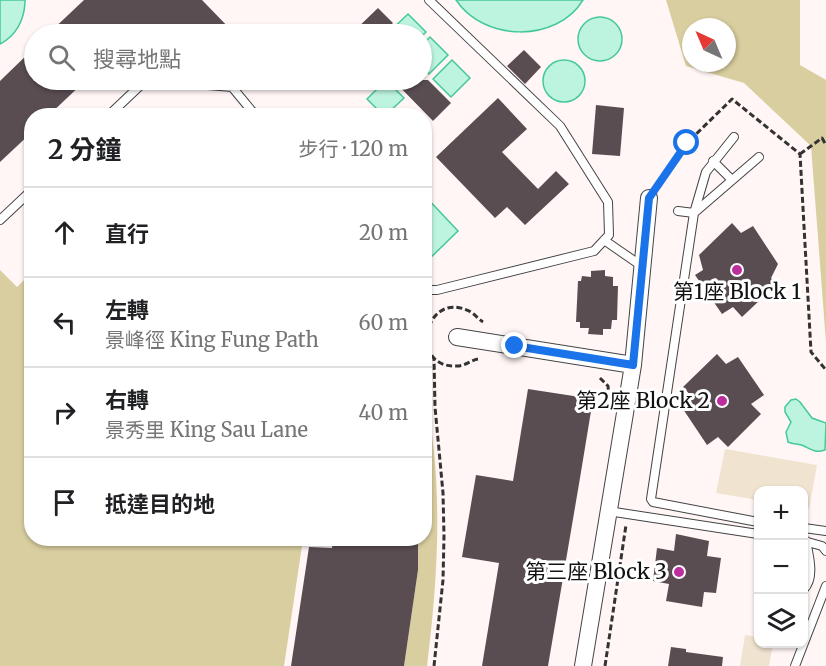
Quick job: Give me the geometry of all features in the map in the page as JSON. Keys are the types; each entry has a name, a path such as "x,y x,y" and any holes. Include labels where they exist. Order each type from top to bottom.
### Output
{"street":[{"path":"583,666 633,365 649,198"},
{"path":"457,337 633,365"}],"lane":[{"path":"429,0 560,126 608,202 609,235 594,251 432,290"},
{"path":"116,108 135,90"},
{"path":"234,90 249,108"},
{"path":"734,137 713,161 702,181 693,213 651,501 754,521"},
{"path":"678,211 693,213 759,157"},
{"path":"713,161 732,180"},
{"path":"0,220 24,198"},
{"path":"604,240 643,267"},
{"path":"608,511 754,533"},
{"path":"808,529 826,531"},
{"path":"808,542 822,546 826,551"},
{"path":"808,553 811,565 808,581"},
{"path":"795,666 826,586"}],"path":[{"path":"649,198 687,143 732,99 800,154 811,352 826,370"},
{"path":"800,154 822,138 826,145"},
{"path":"432,321 438,313 460,308 468,310 487,325"},
{"path":"432,354 443,493 444,536 442,590 434,666"},
{"path":"434,358 442,363 456,366 470,363 476,358 487,360"},
{"path":"599,377 608,386 609,403"}],"shaded area":[{"path":"0,0 25,0 25,3 18,27 11,37 0,44"},
{"path":"456,0 583,0 571,14 556,24 539,30 520,32 502,30 484,24 468,14"},
{"path":"666,0 800,0 800,65 826,80 826,342 811,146 744,83 706,72 736,72 736,18 682,18 682,53"},
{"path":"408,14 418,24 397,24"},
{"path":"600,17 615,24 622,39 615,54 600,61 585,54 578,39 585,24"},
{"path":"432,39 448,55 432,71"},
{"path":"452,60 470,78 451,97 433,79"},
{"path":"564,60 572,61 579,66 584,73 584,89 579,96 572,101 564,102 556,101 549,96 544,89 543,81 544,73 549,66 556,61"},
{"path":"376,90 396,90 404,98 393,108 376,108 367,99"},
{"path":"432,203 458,231 432,256"},
{"path":"0,270 17,287 24,280 24,546 302,546 284,666 0,666"},
{"path":"796,399 812,418 826,423 825,450 814,451 788,442 786,432 791,422 785,412 785,407 791,400"},
{"path":"432,436 437,495 437,530 434,598 427,666 404,666 418,570 418,546 432,546"},
{"path":"725,449 817,465 809,509 808,486 754,486 754,499 716,493"},
{"path":"745,635 754,636 754,648 772,648 769,666 740,666"}],"building":[{"path":"84,0 202,0 225,24 59,24"},
{"path":"378,8 393,23 392,24 361,24"},
{"path":"524,50 541,67 525,84 507,66"},
{"path":"24,58 24,90 75,90 56,108 24,108 24,140 0,162 0,81"},
{"path":"432,84 451,103 433,121 432,108 420,108 403,90 432,90"},
{"path":"498,98 527,129 502,152 538,189 556,171 569,184 525,225 507,207 495,218 436,157"},
{"path":"596,105 624,108 620,156 592,154"},
{"name":"第1座 Block 1","path":"732,223 741,233 753,226 778,264 771,278 777,284 742,317 733,307 722,314 695,275 703,270 699,255"},
{"path":"605,270 605,276 613,277 613,286 618,286 617,320 612,320 611,329 603,329 603,335 588,334 589,328 580,328 580,322 576,322 578,281 581,281 582,276 591,277 591,271"},
{"name":"第2座 Block 2","path":"717,354 726,364 738,357 764,395 751,404 761,414 728,447 718,437 707,445 681,406 693,398 683,387"},
{"path":"528,389 593,399 580,478 548,666 482,666 499,563 462,557 476,475 513,481"},
{"name":"第三座 Block 3","path":"676,534 709,541 707,556 721,558 716,593 704,592 702,607 666,601 669,584 653,581 657,548 674,551"},
{"path":"332,546 418,546 418,570 404,666 291,666 309,547 332,548"},
{"path":"671,647 686,649 686,652 723,657 722,666 668,666"}],"place":[{"name":"第1座 Block 1","path":"737,270"},
{"name":"第2座 Block 2","path":"722,401"},
{"name":"第三座 Block 3","path":"679,572"}],"route":[{"path":"515,346 633,365 649,198 687,143"}]}
